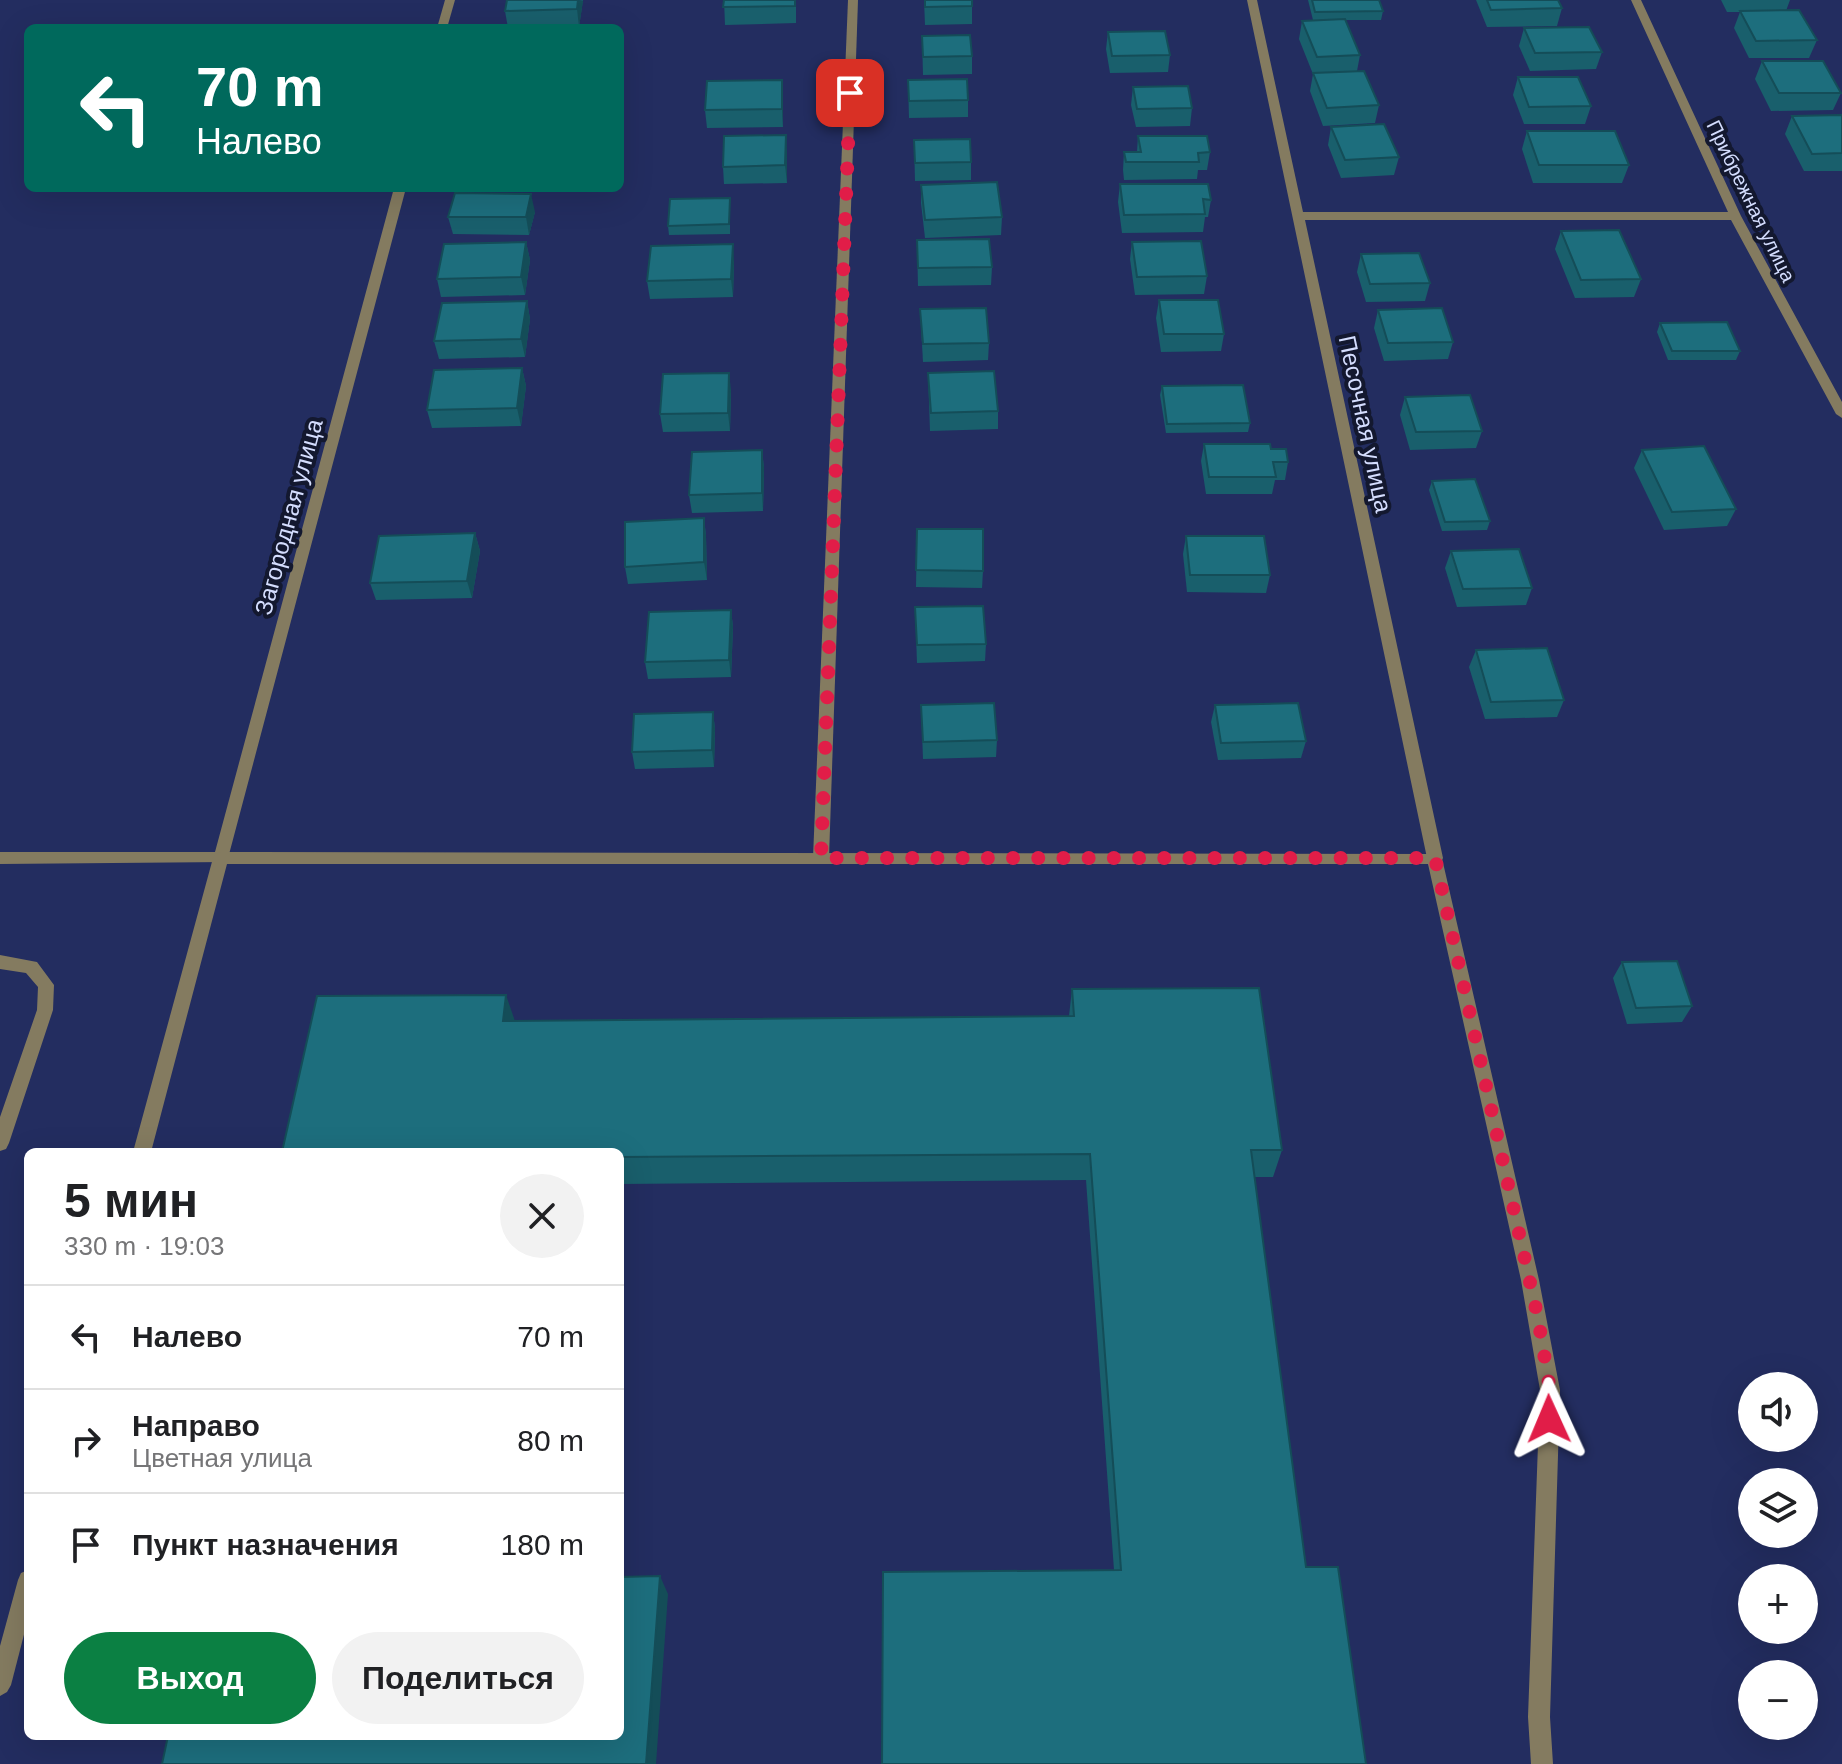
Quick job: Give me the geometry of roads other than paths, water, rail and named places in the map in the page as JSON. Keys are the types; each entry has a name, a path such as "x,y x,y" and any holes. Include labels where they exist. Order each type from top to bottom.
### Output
{"street":[{"path":"443,24 450,0"},
{"path":"821,858 853,0"},
{"name":"Песочная улица","path":"1252,0 1435,858 1535,1305 1550,1390 1539,1717 1542,1764"},
{"name":"Прибрежная улица","path":"1636,0 1735,216 1842,414"},
{"name":"Загородная улица","path":"143,1148 399,192"},
{"path":"1298,216 1735,216"},
{"path":"0,858 1435,858"},
{"path":"0,962 31,967 46,985 45,1010 0,1143"},
{"path":"0,1685 24,1595"}]}
